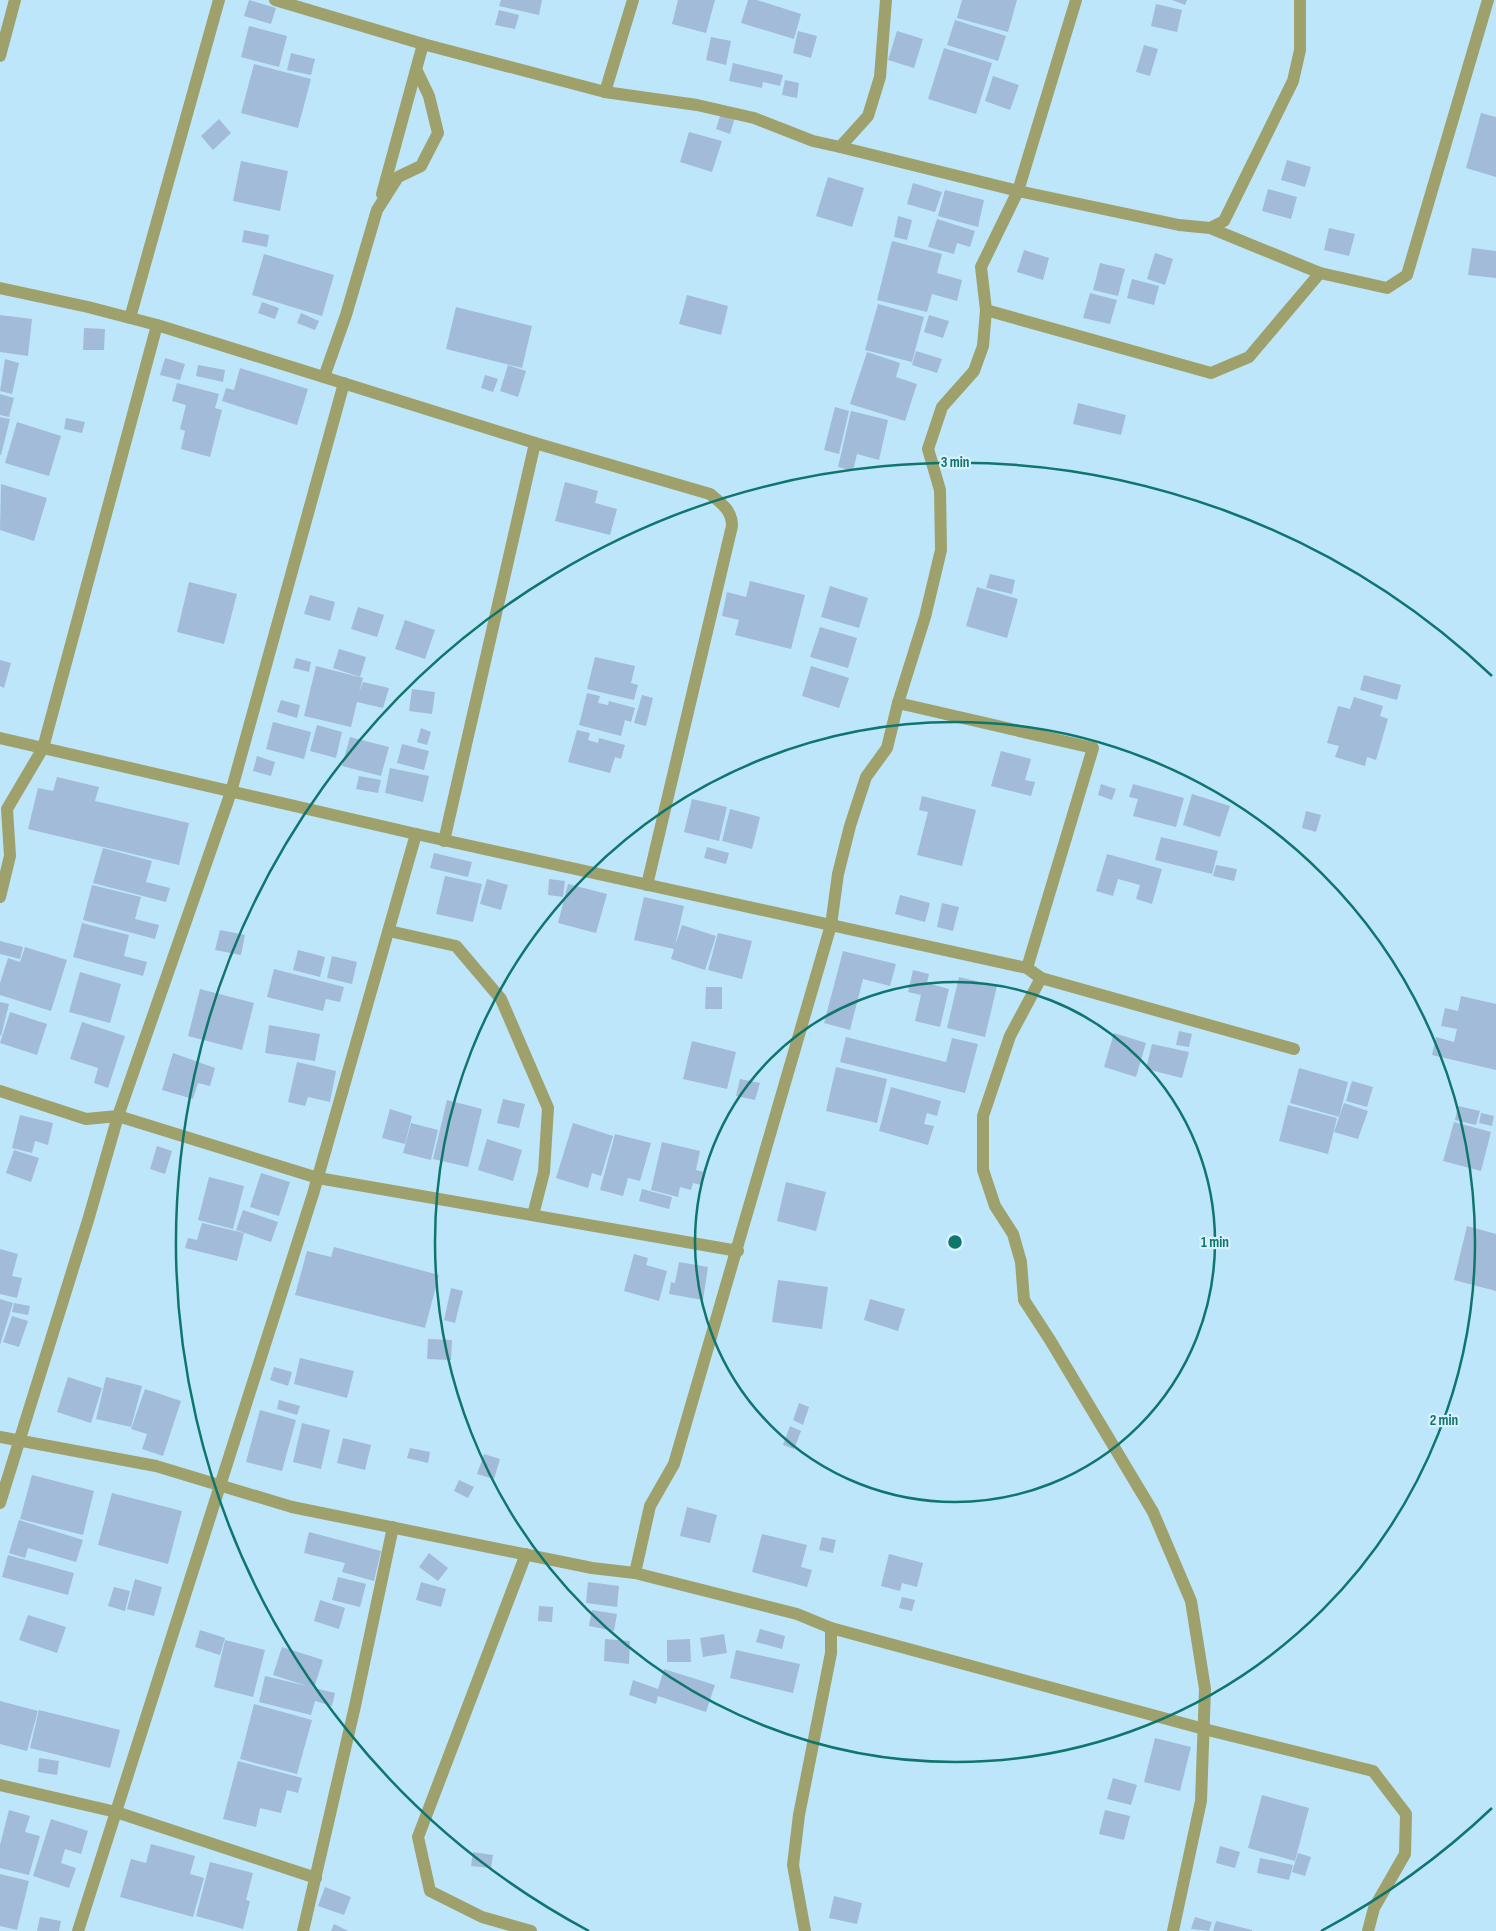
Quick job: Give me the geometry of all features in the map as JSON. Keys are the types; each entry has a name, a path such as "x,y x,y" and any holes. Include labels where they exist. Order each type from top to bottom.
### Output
{"street":[{"path":"0,56 15,0"},
{"path":"130,318 219,0"},
{"path":"275,0 423,44 605,92 697,105 745,116 813,141 1018,191 1179,225 1210,228 1320,273 1388,288 1407,275 1488,0"},
{"path":"605,92 632,0"},
{"path":"840,147 868,116 880,77 886,0"},
{"path":"634,1573 650,1506 674,1464 738,1251 831,925 838,874 850,826 866,778 887,748 898,703 925,617 941,550 940,490 928,449 942,407 974,371 984,346 986,310 981,267 1018,191 1076,0"},
{"path":"1210,228 1224,221 1293,81 1300,50 1300,0"},
{"path":"324,377 354,290 378,210 423,44"},
{"path":"378,210 398,177 421,166 438,133 430,96 417,71"},
{"path":"986,310 1211,373 1249,357 1320,273"},
{"path":"0,288 157,325 535,443 710,494 724,505 732,517 732,526 647,885"},
{"path":"0,897 10,856 8,809 43,748 157,325"},
{"path":"0,1503 118,1116 231,792 344,383"},
{"path":"444,840 535,443"},
{"path":"898,703 1093,748 1027,968"},
{"path":"0,738 416,834 1027,968 1041,978 1294,1049"},
{"path":"78,1931 222,1486 318,1178 416,834"},
{"path":"389,931 456,946 502,999 548,1108 544,1172 533,1215"},
{"path":"1041,978 1010,1036 983,1116 983,1170 995,1206 1013,1234 1021,1262 1024,1300 1153,1512 1191,1601 1205,1689 1201,1801 1173,1931"},
{"path":"0,1091 86,1118 118,1116 318,1178 738,1251"},
{"path":"0,1437 156,1466 292,1507 592,1568 634,1573 797,1614 831,1628 1204,1729 1372,1772 1406,1814 1405,1854 1374,1908 1368,1931"},
{"path":"303,1931 393,1527"},
{"path":"526,1554 418,1837 430,1891 482,1917 530,1931"},
{"path":"805,1931 793,1865 801,1806 831,1653 831,1628"},
{"path":"0,1785 116,1812 316,1878"}],"building":[{"path":"249,0 276,8 271,24 244,16"},
{"path":"501,0 542,0 539,15 499,6"},
{"path":"678,0 715,0 706,33 672,24"},
{"path":"748,0 757,0 801,14 794,39 741,23"},
{"path":"962,0 1017,0 1008,32 957,18"},
{"path":"1172,0 1187,0 1185,5"},
{"path":"1156,4 1182,10 1177,32 1151,26"},
{"path":"499,10 519,15 515,29 495,25"},
{"path":"955,20 1006,36 998,61 947,45"},
{"path":"249,26 287,36 279,67 241,57"},
{"path":"798,31 817,36 811,58 793,53"},
{"path":"897,31 923,39 914,68 888,60"},
{"path":"711,37 731,41 726,65 706,60"},
{"path":"1144,45 1158,49 1150,76 1136,72"},
{"path":"944,48 992,63 976,114 928,99"},
{"path":"291,53 315,59 311,75 287,70"},
{"path":"733,63 783,75 780,86 763,82 762,88 729,81"},
{"path":"254,64 311,79 298,128 241,113"},
{"path":"993,76 1019,85 1010,110 985,101"},
{"path":"785,80 799,83 797,98 782,95"},
{"path":"721,113 735,117 730,134 716,129"},
{"path":"1481,113 1496,117 1496,177 1466,168"},
{"path":"219,119 231,133 213,150 201,136"},
{"path":"689,132 722,141 712,172 680,162"},
{"path":"1287,160 1311,167 1305,187 1281,180"},
{"path":"241,161 288,171 280,211 233,201"},
{"path":"828,177 864,188 852,227 816,216"},
{"path":"913,183 942,192 935,212 907,204"},
{"path":"1268,189 1297,197 1291,219 1262,211"},
{"path":"945,190 984,200 978,227 938,216"},
{"path":"898,216 912,220 907,240 894,237"},
{"path":"937,219 975,231 970,247 957,243 954,254 928,247"},
{"path":"1329,228 1355,234 1349,256 1324,250"},
{"path":"244,230 269,235 267,247 242,242"},
{"path":"892,241 942,254 937,273 962,280 957,301 932,294 927,312 877,300"},
{"path":"1472,248 1496,251 1496,278 1468,275"},
{"path":"1024,250 1049,258 1043,280 1017,272"},
{"path":"1155,253 1173,259 1165,285 1147,279"},
{"path":"264,254 334,275 322,316 252,295"},
{"path":"1100,263 1125,269 1118,296 1093,290"},
{"path":"1132,279 1159,286 1154,305 1127,298"},
{"path":"1090,293 1117,300 1110,324 1083,318"},
{"path":"687,295 728,306 721,335 679,324"},
{"path":"262,302 279,308 275,319 258,313"},
{"path":"878,304 924,317 912,362 865,350"},
{"path":"456,307 532,326 522,368 446,349"},
{"path":"301,313 319,321 315,330 297,323"},
{"path":"0,315 32,319 28,356 0,352"},
{"path":"929,315 949,321 943,338 924,332"},
{"path":"84,328 105,329 104,350 83,350"},
{"path":"916,351 942,359 937,373 912,365"},
{"path":"867,352 900,363 896,377 917,384 905,421 850,404"},
{"path":"165,358 185,364 180,380 160,375"},
{"path":"5,359 19,363 12,394 0,391"},
{"path":"198,365 225,370 223,382 196,376"},
{"path":"508,365 526,371 518,397 500,391"},
{"path":"240,368 308,389 297,425 222,401 226,388 234,390"},
{"path":"485,375 498,379 493,392 481,388"},
{"path":"177,383 219,394 215,408 222,410 210,457 181,449 185,431 180,429 186,405 172,401"},
{"path":"0,394 14,398 9,417 0,415"},
{"path":"1078,403 1126,415 1121,435 1073,424"},
{"path":"835,407 849,411 839,454 824,450"},
{"path":"851,411 888,420 879,460 857,454 853,471 838,467"},
{"path":"0,417 10,419 1,455 0,455"},
{"path":"66,418 85,422 82,433 64,429"},
{"path":"17,422 61,436 49,476 5,463"},
{"path":"565,482 598,491 595,503 617,509 610,535 555,521"},
{"path":"1,484 47,498 34,541 0,530"},
{"path":"990,574 1015,580 1012,594 986,588"},
{"path":"750,581 805,595 791,649 735,635 739,620 722,616 727,592 746,597"},
{"path":"189,582 237,594 224,644 177,632"},
{"path":"830,586 868,598 859,628 821,617"},
{"path":"977,587 1018,599 1007,638 966,626"},
{"path":"310,595 335,602 330,621 304,614"},
{"path":"358,607 384,615 377,637 351,629"},
{"path":"405,620 435,630 425,659 395,649"},
{"path":"820,627 857,638 848,668 810,657"},
{"path":"339,649 366,657 360,677 333,668"},
{"path":"595,657 635,666 631,683 638,685 634,700 587,689"},
{"path":"296,658 311,662 309,672 293,668"},
{"path":"0,660 11,663 4,688 0,686"},
{"path":"316,666 363,678 359,693 363,682 389,688 383,708 357,702 351,727 304,716"},
{"path":"811,666 849,678 839,708 802,696"},
{"path":"1364,675 1401,685 1397,700 1360,690"},
{"path":"412,689 435,692 432,714 409,711"},
{"path":"587,693 600,696 598,703 608,705 609,701 635,708 631,722 625,720 621,736 579,725"},
{"path":"642,695 653,698 646,726 634,723"},
{"path":"1354,697 1383,706 1380,716 1388,719 1376,760 1367,757 1365,766 1335,757 1339,746 1327,743 1338,706 1350,709"},
{"path":"281,700 300,705 297,718 277,712"},
{"path":"273,722 311,732 304,759 266,749"},
{"path":"317,725 342,732 336,758 310,751"},
{"path":"421,728 431,732 427,745 417,742"},
{"path":"577,730 590,733 588,740 598,743 599,738 625,745 621,759 615,757 610,773 568,762"},
{"path":"350,737 389,747 381,776 342,766"},
{"path":"402,744 429,751 424,770 397,763"},
{"path":"1001,751 1031,759 1025,780 1035,782 1031,796 991,786"},
{"path":"257,756 275,762 271,776 253,771"},
{"path":"390,768 429,776 423,802 385,793"},
{"path":"359,776 381,780 378,793 356,789"},
{"path":"57,777 99,787 95,801 189,823 179,865 28,829 38,788 53,791"},
{"path":"1101,784 1116,789 1112,800 1098,795"},
{"path":"1133,784 1184,798 1176,827 1133,816 1138,799 1129,797"},
{"path":"1192,794 1230,806 1220,837 1183,825"},
{"path":"922,796 976,810 962,866 917,855 928,812 919,810"},
{"path":"692,799 727,807 719,841 684,832"},
{"path":"730,809 760,817 752,849 722,841"},
{"path":"1306,811 1321,815 1316,832 1302,828"},
{"path":"1161,837 1218,851 1212,874 1155,860"},
{"path":"707,847 729,853 726,864 704,858"},
{"path":"103,848 152,861 146,882 170,888 166,902 93,883"},
{"path":"434,853 472,862 468,877 430,868"},
{"path":"1107,854 1162,869 1152,904 1136,899 1140,885 1118,879 1113,896 1096,891"},
{"path":"1216,865 1237,869 1234,881 1213,876"},
{"path":"445,876 482,884 473,922 436,914"},
{"path":"487,879 508,885 501,910 480,904"},
{"path":"549,879 565,881 563,897 548,895"},
{"path":"568,884 607,894 596,933 558,923"},
{"path":"92,885 141,897 135,919 159,925 155,939 83,920"},
{"path":"900,895 930,903 925,922 895,914"},
{"path":"644,897 684,906 675,945 682,925 716,936 705,970 671,959 674,949 634,940"},
{"path":"942,903 959,907 953,931 937,927"},
{"path":"82,923 129,935 124,956 147,962 143,976 73,957"},
{"path":"220,930 245,935 241,955 215,950"},
{"path":"718,933 752,941 742,979 708,970"},
{"path":"0,941 23,947 20,959 0,954"},
{"path":"25,947 67,960 51,1011 0,995 0,983 8,958 20,962"},
{"path":"298,950 325,957 320,977 293,970"},
{"path":"843,951 896,964 890,986 863,979 850,1030 824,1023"},
{"path":"332,956 357,962 352,984 327,978"},
{"path":"274,969 344,987 340,1002 326,999 323,1011 267,997"},
{"path":"913,970 929,974 927,983 949,989 940,1027 915,1021 921,995 908,992"},
{"path":"80,972 121,984 110,1023 69,1012"},
{"path":"959,977 997,986 985,1037 947,1028"},
{"path":"706,987 722,987 722,1009 705,1009"},
{"path":"200,989 254,1003 242,1050 188,1036"},
{"path":"1461,996 1496,1004 1496,1070 1432,1055 1436,1037 1454,1042 1457,1029 1441,1026 1445,1008 1458,1011"},
{"path":"0,1002 9,1004 1,1036 0,1035"},
{"path":"10,1012 47,1024 37,1055 0,1043"},
{"path":"82,1022 125,1036 108,1088 94,1083 98,1068 70,1059"},
{"path":"269,1025 320,1034 315,1061 265,1053"},
{"path":"1179,1031 1192,1034 1189,1047 1176,1045"},
{"path":"1114,1033 1146,1043 1136,1077 1104,1067"},
{"path":"846,1037 946,1062 952,1038 978,1044 965,1093 840,1062"},
{"path":"692,1041 736,1052 727,1089 683,1079"},
{"path":"1152,1044 1189,1052 1182,1078 1146,1069"},
{"path":"173,1053 215,1068 210,1086 198,1083 193,1099 162,1090"},
{"path":"297,1062 336,1071 330,1102 308,1097 305,1106 288,1102"},
{"path":"836,1067 887,1079 877,1123 826,1111"},
{"path":"1299,1068 1348,1082 1339,1117 1290,1103"},
{"path":"740,1079 760,1083 755,1100 736,1096"},
{"path":"1352,1081 1373,1087 1367,1107 1346,1101"},
{"path":"891,1087 941,1101 937,1116 927,1113 924,1124 934,1126 928,1145 879,1131"},
{"path":"503,1099 525,1104 519,1128 497,1123"},
{"path":"447,1100 482,1109 468,1167 433,1159"},
{"path":"1344,1103 1368,1111 1358,1139 1334,1132"},
{"path":"1288,1105 1337,1118 1328,1154 1279,1141"},
{"path":"1458,1106 1480,1111 1476,1125 1455,1120"},
{"path":"390,1109 412,1116 405,1144 382,1138"},
{"path":"1481,1113 1494,1116 1492,1126 1479,1123"},
{"path":"20,1115 53,1123 48,1145 35,1141 32,1153 12,1148"},
{"path":"1454,1122 1491,1132 1481,1171 1443,1161"},
{"path":"411,1123 438,1130 431,1160 403,1153"},
{"path":"573,1123 613,1136 601,1176 592,1173 588,1188 556,1178"},
{"path":"615,1134 651,1143 640,1181 628,1178 623,1196 600,1190"},
{"path":"487,1139 522,1150 513,1181 478,1170"},
{"path":"662,1142 700,1151 696,1170 704,1172 701,1185 693,1183 691,1190 680,1187 678,1197 651,1190"},
{"path":"157,1146 172,1151 165,1174 150,1169"},
{"path":"14,1150 39,1158 31,1182 6,1173"},
{"path":"261,1173 290,1182 279,1216 250,1207"},
{"path":"209,1177 244,1186 233,1229 198,1220"},
{"path":"786,1182 826,1192 816,1231 777,1221"},
{"path":"642,1189 672,1197 669,1209 639,1201"},
{"path":"243,1210 278,1222 271,1242 236,1230"},
{"path":"202,1223 244,1233 237,1261 185,1248 188,1238 197,1240"},
{"path":"1467,1226 1496,1234 1496,1291 1454,1280"},
{"path":"334,1247 439,1275 425,1328 295,1295 307,1251 331,1257"},
{"path":"0,1249 18,1254 12,1276 22,1278 17,1298 0,1294"},
{"path":"634,1254 648,1258 646,1265 667,1271 659,1301 624,1291"},
{"path":"679,1262 708,1267 703,1300 669,1294 671,1282 675,1283"},
{"path":"778,1280 828,1287 822,1329 772,1322"},
{"path":"451,1288 463,1291 455,1323 444,1320"},
{"path":"0,1299 13,1303 0,1345"},
{"path":"870,1299 905,1309 898,1331 864,1320"},
{"path":"14,1303 30,1306 28,1315 12,1312"},
{"path":"12,1316 28,1321 19,1347 3,1342"},
{"path":"428,1339 452,1340 451,1360 427,1359"},
{"path":"300,1358 354,1371 347,1398 294,1384"},
{"path":"274,1367 292,1372 288,1386 270,1380"},
{"path":"68,1377 102,1388 91,1423 57,1412"},
{"path":"106,1377 142,1386 131,1427 96,1419"},
{"path":"145,1389 181,1401 163,1456 142,1449 147,1434 131,1429"},
{"path":"279,1400 300,1406 297,1415 277,1409"},
{"path":"799,1403 809,1407 803,1425 793,1420"},
{"path":"260,1410 296,1420 282,1471 246,1462"},
{"path":"302,1423 330,1430 321,1469 293,1462"},
{"path":"790,1426 801,1431 794,1449 783,1445"},
{"path":"343,1438 371,1445 365,1470 337,1463"},
{"path":"410,1448 430,1452 428,1463 407,1458"},
{"path":"484,1454 500,1459 494,1479 477,1474"},
{"path":"32,1475 94,1491 83,1535 20,1519"},
{"path":"459,1480 474,1487 468,1498 454,1491"},
{"path":"112,1493 182,1511 168,1564 98,1545"},
{"path":"687,1507 717,1515 710,1543 680,1536"},
{"path":"19,1520 83,1540 76,1562 28,1548 25,1558 9,1553"},
{"path":"309,1532 381,1551 374,1581 342,1572 345,1563 304,1553"},
{"path":"762,1534 807,1545 801,1567 812,1570 807,1587 752,1572"},
{"path":"822,1537 836,1540 833,1553 819,1550"},
{"path":"429,1553 448,1568 438,1581 419,1567"},
{"path":"889,1554 923,1563 917,1587 902,1583 900,1591 881,1586"},
{"path":"8,1555 74,1573 68,1595 2,1577"},
{"path":"338,1577 366,1584 360,1607 332,1600"},
{"path":"135,1579 162,1587 154,1616 127,1609"},
{"path":"421,1582 446,1589 441,1607 416,1600"},
{"path":"588,1582 619,1586 617,1607 586,1603"},
{"path":"114,1587 130,1591 125,1611 108,1606"},
{"path":"902,1597 915,1600 912,1611 899,1608"},
{"path":"320,1600 345,1608 339,1629 314,1621"},
{"path":"539,1606 553,1607 552,1622 538,1621"},
{"path":"592,1610 617,1614 614,1631 589,1626"},
{"path":"28,1615 66,1627 57,1653 19,1640"},
{"path":"760,1629 785,1636 782,1649 756,1642"},
{"path":"200,1630 225,1638 220,1655 195,1647"},
{"path":"724,1634 727,1653 703,1657 700,1638"},
{"path":"605,1639 630,1641 629,1664 604,1661"},
{"path":"690,1639 691,1662 667,1662 667,1640"},
{"path":"225,1640 265,1650 253,1697 214,1687"},
{"path":"282,1647 323,1660 314,1688 335,1693 332,1706 315,1701 311,1715 259,1702 265,1676 307,1686 273,1675"},
{"path":"736,1650 800,1664 793,1693 730,1678"},
{"path":"664,1669 715,1685 706,1712 658,1696 656,1704 629,1695 633,1680 658,1689"},
{"path":"0,1701 38,1711 27,1751 0,1744"},
{"path":"254,1704 312,1720 297,1774 240,1759"},
{"path":"39,1710 120,1730 110,1768 30,1748"},
{"path":"1155,1738 1191,1747 1180,1791 1144,1782"},
{"path":"39,1758 59,1761 57,1775 38,1772"},
{"path":"238,1761 302,1778 298,1793 287,1790 281,1813 260,1808 256,1827 223,1819"},
{"path":"1113,1778 1137,1785 1131,1805 1107,1799"},
{"path":"1262,1795 1309,1808 1295,1861 1248,1848"},
{"path":"9,1810 30,1816 25,1832 40,1836 29,1875 0,1868 0,1845"},
{"path":"1105,1810 1130,1816 1124,1840 1099,1834"},
{"path":"51,1819 88,1831 81,1854 65,1849 61,1863 76,1868 69,1888 33,1876"},
{"path":"151,1844 195,1856 190,1874 204,1878 193,1917 120,1897 131,1859 146,1863"},
{"path":"1220,1846 1240,1852 1235,1868 1216,1863"},
{"path":"473,1852 493,1855 491,1868 471,1866"},
{"path":"1298,1853 1311,1857 1305,1876 1292,1872"},
{"path":"1260,1858 1293,1865 1289,1880 1257,1873"},
{"path":"210,1862 253,1873 246,1900 250,1901 243,1929 196,1916"},
{"path":"0,1874 29,1881 17,1930 0,1926"},
{"path":"325,1887 351,1897 344,1915 318,1906"},
{"path":"834,1896 862,1903 857,1924 829,1918"},
{"path":"40,1917 61,1921 59,1931 37,1931"},
{"path":"1195,1917 1212,1922 1209,1931 1191,1929"},
{"path":"1216,1921 1252,1930 1252,1931 1213,1931"},
{"path":"334,1924 348,1931 331,1931"}]}
